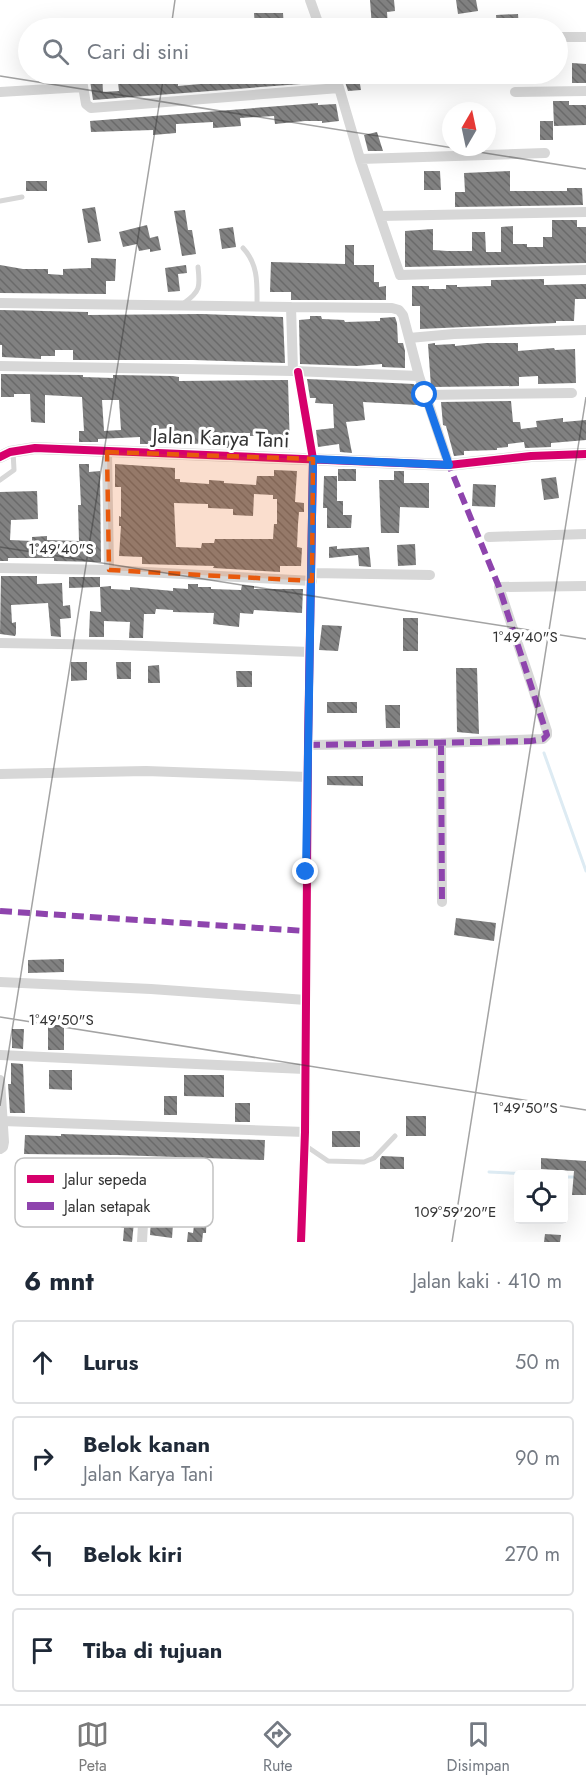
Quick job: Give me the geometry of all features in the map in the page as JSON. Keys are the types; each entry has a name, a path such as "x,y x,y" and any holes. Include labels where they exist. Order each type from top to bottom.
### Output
{"street":[{"path":"310,0 316,18"},
{"path":"568,38 586,37"},
{"path":"83,84 86,104 92,108 339,88"},
{"path":"338,84 397,273 400,275 586,270"},
{"path":"0,92 83,87"},
{"path":"515,92 586,91"},
{"path":"360,159 545,153"},
{"path":"380,216 586,212"},
{"path":"0,303 397,309 403,315 419,376 449,465"},
{"path":"291,307 295,372 313,459 305,931 305,1132 301,1242"},
{"path":"409,338 454,334 586,330"},
{"path":"0,366 419,376"},
{"path":"425,395 572,393"},
{"name":"Jalan Karya Tani","path":"6,452 35,448 449,465 531,456 586,454"},
{"path":"108,452 106,504 109,570"},
{"path":"489,537 586,534"},
{"path":"0,568 312,577 430,575"},
{"path":"308,745 531,741 546,737 547,731 498,587 586,586"},
{"path":"0,643 310,652"},
{"path":"441,743 442,902"},
{"path":"0,774 146,771 308,777"},
{"path":"0,982 151,989 306,1000"},
{"path":"0,1055 305,1069"},
{"path":"0,1080 4,1145 0,1149"},
{"path":"3,1121 305,1132"},
{"path":"142,1242 143,1227"}],"lane":[{"path":"0,201 22,197"},
{"path":"243,248 255,266 257,307"},
{"path":"179,306 196,295 199,282 198,267"},
{"path":"0,480 14,471 6,452"},
{"path":"304,1145 328,1161 364,1162 374,1158 394,1136"}],"highlighted area":[{"path":"107,452 313,459 312,581 109,570"}],"building":[{"path":"370,0 394,0 395,11 387,12 387,18 371,18"},
{"path":"456,0 476,0 478,11 458,14"},
{"path":"254,13 283,13 283,18 254,18"},
{"path":"518,14 518,18 496,18 496,15"},
{"path":"572,63 586,64 586,83 572,83"},
{"path":"91,84 103,84 103,92 119,91 118,84 178,84 178,86 301,84 93,100"},
{"path":"346,84 360,84 361,90 348,91"},
{"path":"553,101 569,101 569,105 586,105 586,125 554,126"},
{"path":"318,103 318,105 336,104 339,121 275,124 274,116 240,118 241,126 213,128 213,122 176,124 176,133 153,135 153,130 91,132 90,121"},
{"path":"540,121 553,121 553,140 540,140"},
{"path":"377,132 383,151 368,151 364,135"},
{"path":"424,171 440,171 441,190 424,190"},
{"path":"510,171 510,191 567,191 567,188 582,188 583,205 455,207 455,192 465,192 464,173"},
{"path":"26,181 47,181 47,191 26,191"},
{"path":"95,207 101,241 88,243 82,209"},
{"path":"185,210 188,230 192,230 196,254 182,256 174,211"},
{"path":"552,220 577,220 577,227 586,227 586,263 405,267 405,231 433,229 433,250 447,251 472,251 472,232 485,232 486,252 501,252 501,227 513,226 513,244 543,247 543,237 552,237"},
{"path":"147,225 150,238 158,236 161,250 139,251 137,244 123,247 119,232"},
{"path":"233,227 236,247 222,249 219,229"},
{"path":"345,245 354,245 354,265 374,265 374,282 379,282 379,287 386,286 386,300 291,300 291,292 270,292 271,262 345,264"},
{"path":"91,258 116,259 115,281 106,281 106,294 0,293 0,265 23,269 48,269 48,274 63,275 63,269 91,268"},
{"path":"186,265 187,273 178,274 180,291 168,292 165,268"},
{"path":"544,279 544,285 586,284 586,299 575,299 574,321 420,329 420,306 412,306 412,286 446,289 446,285 491,286 491,280"},
{"path":"0,310 88,312 88,315 202,314 283,317 285,363 73,360 73,350 55,350 55,356 41,356 41,359 2,357"},
{"path":"310,316 321,316 322,319 344,320 345,322 380,321 380,318 395,317 398,343 403,343 405,351 405,368 382,367 382,364 357,366 300,364 299,320 310,319"},
{"path":"435,343 435,345 455,344 455,346 518,343 518,351 575,349 576,383 538,384 538,376 519,377 519,386 431,387 428,344"},
{"path":"1,374 83,375 83,377 113,378 113,375 173,376 179,377 179,381 288,380 290,450 271,436 250,436 250,433 230,433 229,448 210,447 210,443 174,445 173,428 157,429 157,440 148,441 149,444 140,444 140,437 79,442 79,431 84,431 82,397 45,395 45,423 31,422 30,394 1,397","holes":["102,400 119,400 121,430 104,431"]},
{"path":"307,379 414,384 417,405 363,402 365,420 346,422 352,453 340,452 339,444 318,447 316,430 334,428 333,404 315,403 316,398 310,398"},
{"path":"511,401 513,422 520,422 521,429 537,427 536,421 563,418 563,422 586,420 586,440 551,443 551,447 525,448 524,442 508,444 508,447 497,448 497,450 464,451 464,455 454,456 446,426 443,425 441,402"},
{"path":"79,464 89,464 89,472 100,471 101,562 54,561 54,558 8,558 8,561 0,561 0,492 37,491 38,519 11,520 10,540 32,541 32,537 47,536 47,540 79,541 78,505 81,505"},
{"path":"115,464 175,468 175,479 180,479 180,482 209,484 209,480 256,485 257,476 274,476 274,470 297,471 295,502 304,503 304,512 299,512 298,524 297,547 302,548 301,566 280,566 280,572 213,568 214,566 142,564 142,557 119,556 121,487 115,487","holes":["254,494 273,495 273,499 277,499 277,524 274,524 273,539 215,539 214,543 202,543 201,548 176,547 174,503 208,504 208,508 233,509 233,515 253,516"]},
{"path":"338,469 356,469 356,481 338,481"},
{"path":"394,471 404,471 404,483 429,483 429,508 400,507 399,533 381,533 379,480 394,480"},
{"path":"324,476 337,476 337,501 343,501 343,515 352,515 351,528 327,528 327,508 323,508"},
{"path":"556,477 559,498 544,500 541,479"},
{"path":"473,484 496,485 495,507 472,506"},
{"path":"415,544 416,565 398,566 397,545"},
{"path":"337,546 337,549 369,547 371,567 359,566 358,555 329,558 329,547"},
{"path":"1,576 37,576 37,584 62,583 63,606 70,605 71,618 60,619 61,637 51,636 48,603 11,605 12,623 16,622 16,634 15,636 0,634"},
{"path":"69,577 100,577 100,587 69,588"},
{"path":"188,584 198,584 198,587 211,587 211,589 241,590 242,585 254,586 254,589 303,589 302,613 254,610 253,614 240,613 239,627 213,624 214,613 173,612 173,610 156,609 155,614 144,614 143,638 129,638 130,622 104,621 104,637 89,637 90,611 101,612 100,587 173,591 173,588 188,589"},
{"path":"403,618 418,618 418,651 403,651"},
{"path":"322,625 342,626 338,651 319,650"},
{"path":"71,662 87,662 87,680 71,681"},
{"path":"116,662 131,662 131,679 117,679"},
{"path":"159,665 160,683 148,683 148,666"},
{"path":"456,668 477,668 479,734 457,732"},
{"path":"236,671 252,671 252,687 237,687"},
{"path":"327,702 357,702 357,713 327,713"},
{"path":"385,705 400,705 400,728 386,728"},
{"path":"327,776 363,776 363,786 327,785"},
{"path":"456,918 496,923 494,941 454,935"},
{"path":"64,959 64,972 28,973 28,960"},
{"path":"48,1025 64,1025 64,1050 48,1050"},
{"path":"12,1029 24,1029 23,1049 12,1048"},
{"path":"11,1063 23,1064 25,1113 10,1113 8,1084 11,1084"},
{"path":"49,1070 72,1070 72,1090 49,1089"},
{"path":"184,1075 224,1075 224,1097 184,1096"},
{"path":"164,1096 177,1096 177,1115 164,1115"},
{"path":"235,1103 250,1103 250,1122 235,1122"},
{"path":"406,1116 426,1116 426,1136 406,1136"},
{"path":"332,1131 360,1131 360,1147 332,1147"},
{"path":"61,1134 265,1140 264,1160 24,1154 25,1135 61,1136"},
{"path":"382,1156 404,1157 404,1169 380,1169"},
{"path":"541,1158 586,1161 586,1195 572,1195 574,1171 541,1169"},
{"path":"120,1227 134,1227 132,1242 123,1241 124,1228"},
{"path":"151,1227 173,1227 172,1238 150,1235"},
{"path":"194,1227 206,1227 202,1242 187,1242 188,1232 193,1233"},
{"path":"545,1234 561,1235 560,1242 544,1242"}],"waterway":[{"path":"544,753 586,871"},
{"path":"489,1172 514,1173"},
{"path":"568,1177 577,1177"}],"marked path":[{"path":"308,745 531,741 543,739 547,735 499,587 449,465"},
{"path":"441,743 442,902"},
{"path":"0,911 305,931"}],"cycle path":[{"path":"298,372 313,459 305,1132 301,1242"},
{"path":"0,457 10,452 35,448 449,465 531,456 586,454"}],"route":[{"path":"306,872 313,459 449,465 425,395"}]}
